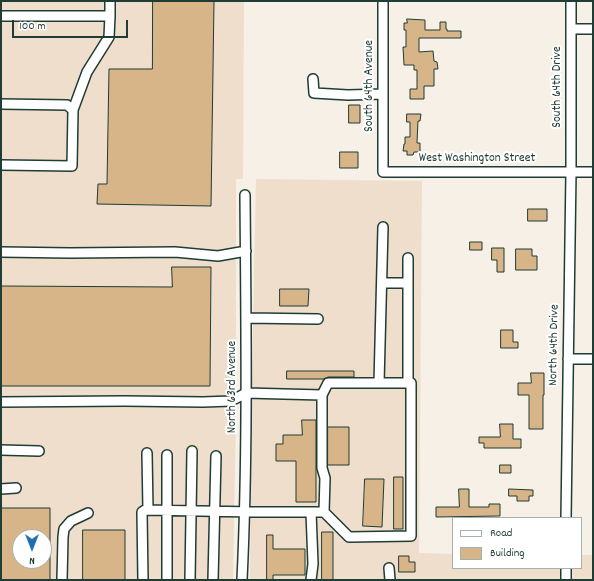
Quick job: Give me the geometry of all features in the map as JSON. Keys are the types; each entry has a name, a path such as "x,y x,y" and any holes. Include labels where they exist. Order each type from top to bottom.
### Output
{"street":[{"path":"1,165 72,166 73,110 88,72 109,37 110,1"},
{"name":"South 64th Avenue","path":"383,1 383,172"},
{"name":"South 64th Drive","path":"571,1 571,172"},
{"path":"1,16 110,16"},
{"path":"571,29 593,29"},
{"path":"312,79 314,93 383,94"},
{"path":"1,104 67,105 73,110"},
{"name":"West Washington Street","path":"383,172 593,172"},
{"name":"North 64th Drive","path":"566,517 571,172"},
{"name":"North 63rd Avenue","path":"242,580 245,512 246,394 245,195"},
{"path":"379,383 383,227"},
{"path":"1,252 174,252 218,256 246,251"},
{"path":"143,580 142,512 145,510 324,512 349,536 411,536 411,383 408,383 408,258"},
{"path":"382,283 408,283"},
{"path":"246,318 318,319"},
{"path":"568,359 593,359"},
{"path":"324,512 325,478 322,468 322,395 328,383 408,383"},
{"path":"1,402 203,402 231,401 246,394 322,395"},
{"path":"1,450 39,452"},
{"path":"190,580 192,451"},
{"path":"147,453 148,510"},
{"path":"167,454 168,580"},
{"path":"213,580 216,456"},
{"path":"1,489 16,488"},
{"path":"311,512 313,564 311,580"},
{"path":"62,580 64,529 71,521 88,513"},
{"path":"389,568 390,580"},
{"path":"566,569 566,580"}],"shaded area":[{"path":"1,1 244,1 243,179 236,179 236,417 233,580 1,580"},
{"path":"256,179 422,181 419,553 452,554 452,569 582,569 582,555 593,555 593,580 250,580"}],"building":[{"path":"153,1 214,1 211,206 97,204 98,184 107,184 109,69 152,69"},
{"path":"407,19 425,20 425,30 440,30 440,22 446,22 447,31 461,31 461,38 419,38 419,52 433,51 434,61 437,62 438,69 434,69 434,86 424,86 424,99 410,99 410,89 417,89 417,70 414,70 414,65 404,65 403,47 406,47 406,30 404,30 404,23 407,23"},
{"path":"349,105 360,105 360,123 349,123"},
{"path":"407,114 421,114 420,121 418,121 417,143 420,143 420,152 414,152 413,155 407,155 407,151 403,151 405,137 410,137 410,122 407,122"},
{"path":"340,152 358,152 358,168 340,168"},
{"path":"528,209 547,209 547,221 528,221"},
{"path":"470,242 482,242 482,250 470,250"},
{"path":"492,248 504,248 504,272 497,272 497,260 492,260"},
{"path":"516,249 532,249 532,256 537,256 537,270 516,270"},
{"path":"172,267 211,267 210,386 1,386 1,286 172,287"},
{"path":"280,289 309,289 308,306 280,306"},
{"path":"501,330 513,330 513,342 518,342 518,348 501,348"},
{"path":"287,371 354,371 354,377 287,379"},
{"path":"531,373 544,373 543,429 529,429 529,395 518,395 518,383 531,383"},
{"path":"302,420 316,420 316,502 296,502 296,461 276,461 276,444 283,444 283,435 302,435"},
{"path":"500,424 513,424 513,439 521,439 521,448 484,448 484,443 479,443 479,437 500,437"},
{"path":"328,427 349,427 349,465 328,465"},
{"path":"500,465 511,465 511,473 500,473"},
{"path":"394,477 403,477 403,529 394,529"},
{"path":"365,479 384,479 382,527 363,526"},
{"path":"459,489 469,489 469,507 489,507 489,504 500,504 500,516 436,517 436,507 459,507"},
{"path":"509,489 533,490 533,496 529,496 529,501 517,501 517,496 509,496"},
{"path":"1,508 50,508 50,529 12,529 12,569 50,569 50,580 1,580"},
{"path":"83,530 125,530 125,580 83,580"},
{"path":"322,532 333,532 333,580 322,580"},
{"path":"267,535 273,535 273,549 305,549 305,575 273,575 273,580 267,580"},
{"path":"399,556 409,556 409,562 415,562 415,572 399,572"}]}
